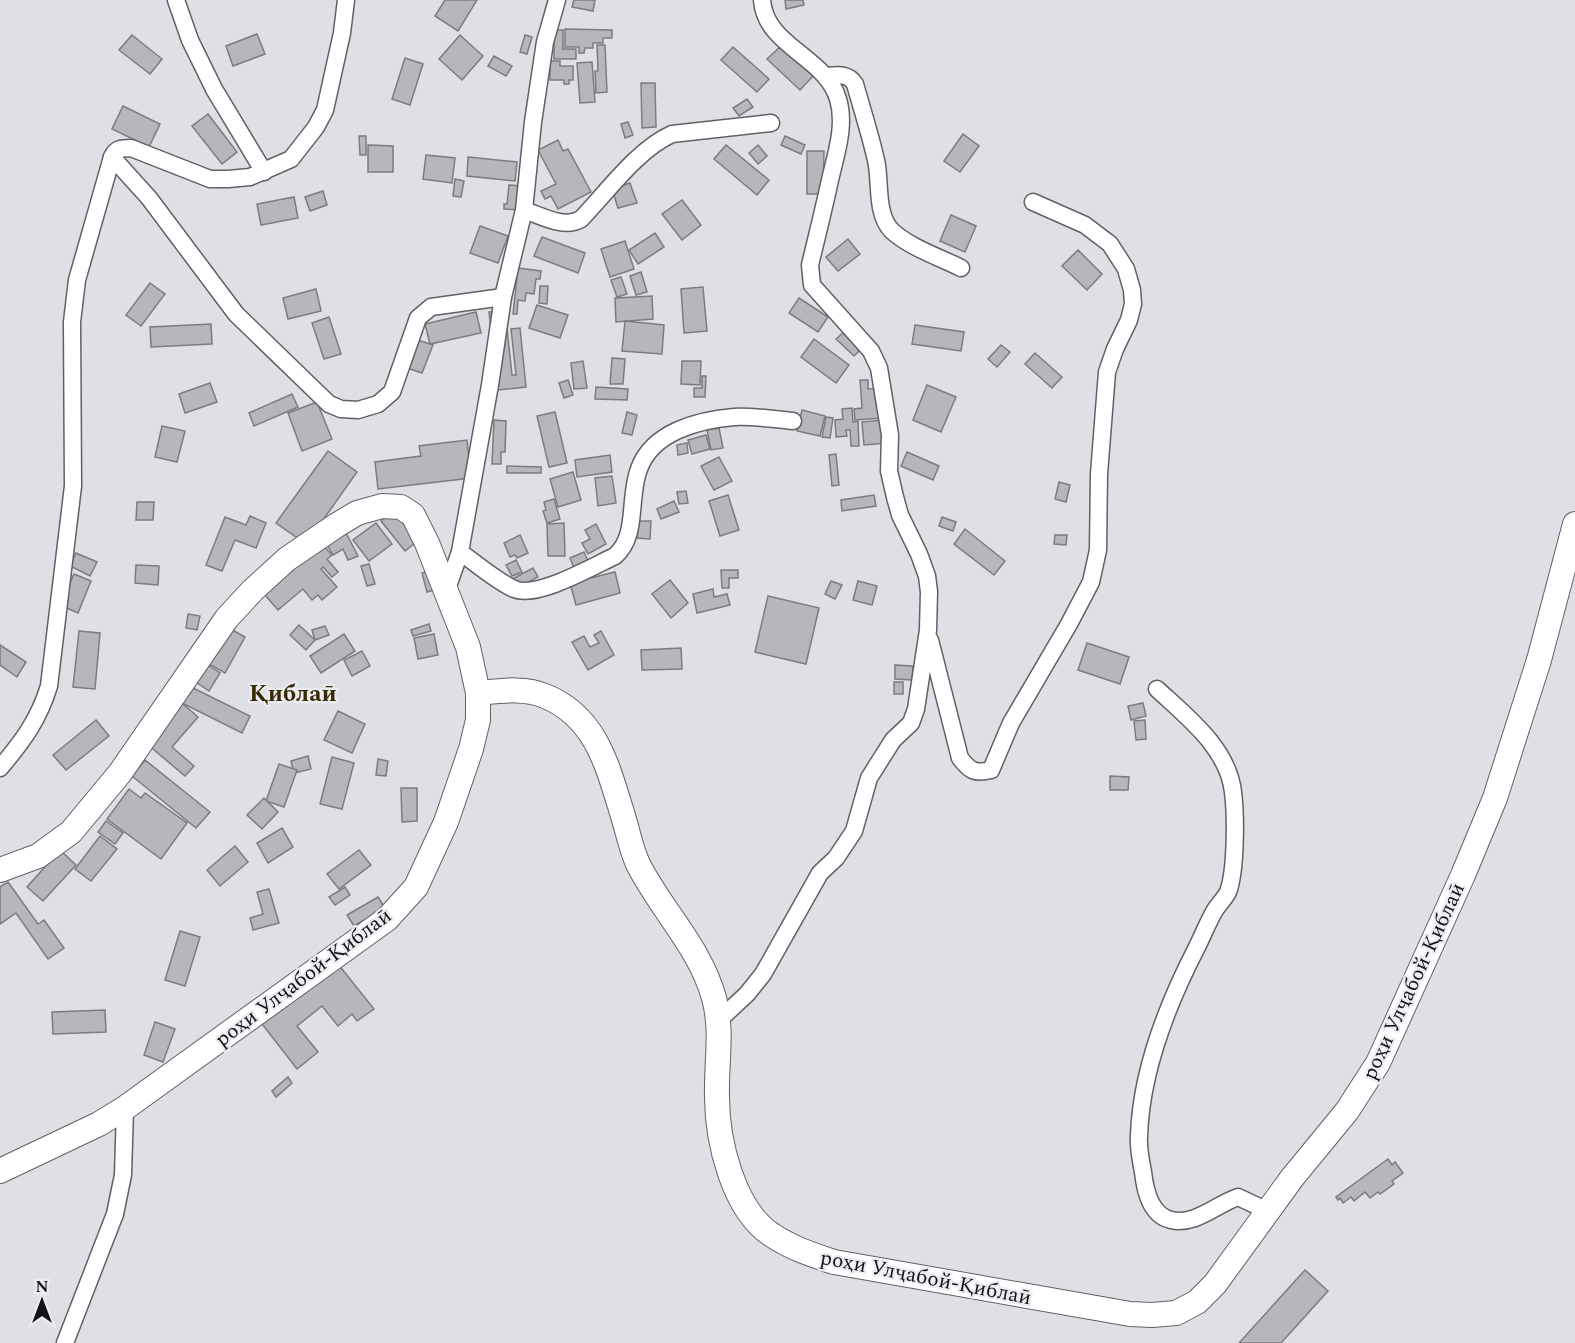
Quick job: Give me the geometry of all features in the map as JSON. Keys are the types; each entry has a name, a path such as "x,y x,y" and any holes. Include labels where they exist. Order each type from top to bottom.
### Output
{"street":[{"path":"176,0 190,40 214,88 264,172"},
{"path":"0,768 32,726 42,708 49,686 73,486 72,322 76,280 112,157 115,151 121,148 131,148 210,179 250,177 291,159 316,127 325,110 342,33 346,0"},
{"path":"447,588 460,552 490,385 503,297 524,210 545,42 557,0"},
{"path":"719,1020 747,994 763,974 820,873 836,858 854,831 870,778 893,740 911,723 916,709 928,630 927,576 900,515 889,471 890,435 879,368 871,351 812,285 810,264 841,131 839,100 826,76 775,32 767,18 762,0"},
{"path":"826,76 850,77 855,84 877,162 886,223 911,244 961,268"},
{"path":"524,210 573,224 581,219 648,148 662,139 672,134 771,123"},
{"path":"112,157 149,198 236,314 329,404 341,409 358,410 378,404 392,392 418,318 432,307 503,297"},
{"path":"928,630 960,758 969,770 978,774 991,770 1011,723 1091,582 1098,550 1100,474 1107,372 1129,320 1133,304 1126,269 1110,244 1085,225 1033,202"},
{"path":"460,552 517,590 546,587 615,556 622,549 628,538 639,469 657,443 674,432 707,420 736,417 794,421"},
{"path":"0,870 38,856 71,832 120,773 227,618 287,559 357,513 381,506 401,507 413,515 447,588 468,647 478,693"},
{"name":"роҳи Улҷабой-Қиблаӣ","path":"0,1171 76,1135 125,1108 387,919 416,886 446,822 471,749 478,720 478,693 513,690 544,695 566,708 588,728 604,754 638,863 688,940 713,994 719,1020 717,1096 720,1133 732,1180 748,1211 770,1235 800,1250 834,1262 1131,1314 1176,1313 1197,1302 1215,1284 1268,1211 1347,1111 1378,1063 1463,876 1495,798 1536,671 1575,524"},
{"path":"1157,689 1199,729 1226,765 1233,791 1234,833 1233,868 1228,891 1215,910 1189,961 1165,1019 1144,1084 1138,1138 1144,1186 1151,1205 1170,1220 1184,1220 1200,1215 1238,1197 1268,1211"},
{"path":"65,1343 115,1214 123,1175 125,1108"}],"building":[{"path":"445,0 477,0 458,31 435,16"},
{"path":"574,0 595,0 593,11 572,7"},
{"path":"785,0 803,0 804,5 786,9"},
{"path":"565,29 612,30 612,38 603,38 603,43 593,43 593,48 585,48 584,53 579,53 579,47 565,47"},
{"path":"554,30 563,30 563,49 576,49 576,59 554,59"},
{"path":"257,34 265,54 233,66 226,46"},
{"path":"132,35 162,59 150,74 119,50"},
{"path":"460,35 483,56 462,80 439,59"},
{"path":"525,35 532,37 527,54 520,52"},
{"path":"597,45 605,45 607,92 596,93"},
{"path":"782,45 814,75 800,90 767,59"},
{"path":"733,47 769,79 757,92 721,60"},
{"path":"494,56 512,66 506,76 488,66"},
{"path":"405,58 423,64 410,105 392,99"},
{"path":"550,61 560,61 560,66 573,66 573,80 569,80 569,84 564,84 564,80 550,80"},
{"path":"592,62 595,102 580,103 577,63"},
{"path":"641,83 655,83 656,127 642,128"},
{"path":"747,99 753,107 739,116 733,108"},
{"path":"123,106 160,124 149,147 112,129"},
{"path":"208,114 237,152 222,164 192,126"},
{"path":"628,122 633,135 625,138 621,124"},
{"path":"963,134 979,146 960,172 944,161"},
{"path":"359,136 366,136 366,155 360,155"},
{"path":"785,136 805,145 801,154 781,145"},
{"path":"558,140 563,151 568,149 591,192 558,209 551,196 545,199 541,191 556,184 538,150"},
{"path":"368,145 393,146 393,172 368,172"},
{"path":"726,145 769,180 757,195 714,159"},
{"path":"758,145 767,156 758,164 749,153"},
{"path":"807,151 824,151 823,194 807,194"},
{"path":"426,155 455,158 452,183 423,179"},
{"path":"468,157 517,162 515,181 467,176"},
{"path":"455,179 464,181 461,197 453,196"},
{"path":"630,183 637,203 618,208 612,189"},
{"path":"509,185 523,186 521,210 504,209 504,204 507,204"},
{"path":"323,191 327,205 310,211 305,197"},
{"path":"294,197 298,218 261,225 257,204"},
{"path":"682,200 701,225 682,240 662,214"},
{"path":"951,215 976,226 965,252 940,241"},
{"path":"480,226 508,236 498,263 470,253"},
{"path":"655,233 664,247 638,264 629,250"},
{"path":"542,237 585,253 578,273 534,256"},
{"path":"848,239 860,254 838,271 826,257"},
{"path":"625,241 634,269 610,277 601,249"},
{"path":"1078,250 1102,274 1087,290 1062,266"},
{"path":"518,268 541,271 540,279 536,279 534,294 526,293 525,301 518,300 517,314 513,314"},
{"path":"641,272 647,292 636,295 630,276"},
{"path":"621,277 627,294 617,297 611,280"},
{"path":"150,283 165,294 141,326 126,315"},
{"path":"540,286 548,286 547,304 539,303"},
{"path":"703,287 707,331 684,333 681,289"},
{"path":"316,289 321,311 288,319 283,298"},
{"path":"652,296 653,319 616,322 615,298"},
{"path":"799,298 828,317 818,332 789,313"},
{"path":"537,305 568,315 560,338 529,328"},
{"path":"505,310 512,375 516,375 511,329 520,328 526,387 498,390 489,312"},
{"path":"476,312 481,333 430,344 425,324"},
{"path":"329,317 341,354 324,359 312,323"},
{"path":"625,321 664,325 662,354 622,351"},
{"path":"211,324 212,344 151,347 150,327"},
{"path":"915,325 964,332 961,351 912,344"},
{"path":"845,331 862,348 854,356 836,339"},
{"path":"814,339 849,365 836,383 801,357"},
{"path":"418,340 433,345 422,373 407,368"},
{"path":"1001,345 1010,352 997,367 988,359"},
{"path":"1035,353 1062,377 1052,388 1025,364"},
{"path":"612,358 625,359 623,384 610,384"},
{"path":"583,361 587,388 574,389 571,363"},
{"path":"682,361 701,361 700,385 681,384"},
{"path":"702,376 706,376 705,397 694,397 694,388 702,388"},
{"path":"568,380 573,395 564,398 559,383"},
{"path":"860,380 868,380 868,389 880,388 882,418 855,420 854,409 862,408"},
{"path":"210,383 217,402 185,413 179,394"},
{"path":"927,385 956,397 941,432 913,420"},
{"path":"596,387 628,389 627,400 595,399"},
{"path":"292,394 298,407 254,426 249,413"},
{"path":"317,402 332,439 302,451 288,413"},
{"path":"852,408 853,422 858,421 859,446 851,446 850,430 846,430 847,436 836,437 835,420 843,419 842,409"},
{"path":"802,410 825,416 820,436 797,431"},
{"path":"555,412 567,463 549,467 537,416"},
{"path":"627,412 637,415 632,435 622,433"},
{"path":"826,417 833,418 830,438 822,437"},
{"path":"494,420 506,421 505,452 501,452 501,464 492,464"},
{"path":"884,420 886,443 864,445 862,422"},
{"path":"162,426 185,431 177,462 155,457"},
{"path":"719,428 723,448 711,450 707,430"},
{"path":"706,435 710,449 692,454 688,440"},
{"path":"467,440 471,478 378,489 375,462 421,456 419,446"},
{"path":"687,443 688,453 678,455 677,445"},
{"path":"328,451 357,472 306,544 276,523"},
{"path":"907,452 939,466 933,480 901,466"},
{"path":"836,454 839,485 832,486 829,455"},
{"path":"610,455 612,472 577,477 575,460"},
{"path":"719,457 732,481 714,490 701,466"},
{"path":"507,466 541,467 541,473 507,473"},
{"path":"573,472 581,500 558,507 550,479"},
{"path":"612,476 616,503 598,506 595,478"},
{"path":"1059,482 1070,485 1066,502 1055,499"},
{"path":"686,491 688,503 679,504 677,492"},
{"path":"728,495 739,530 720,536 709,501"},
{"path":"874,495 876,506 842,511 841,500"},
{"path":"554,499 560,519 547,523 543,511 546,510 544,502"},
{"path":"674,501 679,512 661,519 657,509"},
{"path":"137,502 154,502 153,520 136,520"},
{"path":"395,510 419,540 405,551 381,521"},
{"path":"250,516 266,523 256,548 235,540 222,571 206,565 225,517 246,525"},
{"path":"942,517 956,522 953,531 939,526"},
{"path":"638,521 651,521 650,539 637,538"},
{"path":"376,523 392,544 369,561 353,540"},
{"path":"564,523 565,556 548,556 547,524"},
{"path":"596,524 606,544 588,554 582,543 590,539 585,530"},
{"path":"344,529 358,556 348,560 343,549 333,555 324,539"},
{"path":"965,529 1005,561 994,575 954,544"},
{"path":"520,535 528,553 517,558 515,555 510,557 504,543"},
{"path":"1055,535 1067,535 1066,545 1054,544"},
{"path":"321,543 332,555 327,559 338,572 332,577 323,567 321,569 337,587 322,600 318,595 312,600 303,589 278,610 265,595 273,588 270,585"},
{"path":"584,552 588,561 574,568 570,558"},
{"path":"76,553 97,562 90,576 70,566"},
{"path":"516,560 522,572 512,576 506,565"},
{"path":"369,564 375,584 367,586 361,566"},
{"path":"136,565 159,566 158,585 135,583"},
{"path":"533,568 538,577 519,587 514,578"},
{"path":"433,570 438,589 427,592 422,573"},
{"path":"721,570 738,570 738,578 729,578 729,588 722,588"},
{"path":"615,572 620,593 576,605 570,583"},
{"path":"74,574 91,581 78,613 60,605"},
{"path":"670,580 688,603 671,618 652,594"},
{"path":"831,581 842,585 835,599 825,594"},
{"path":"858,581 877,586 872,605 853,600"},
{"path":"713,589 714,597 727,594 730,605 697,613 693,594"},
{"path":"768,596 819,608 806,664 755,652"},
{"path":"188,614 200,616 197,630 186,628"},
{"path":"429,624 431,631 413,636 411,630"},
{"path":"299,625 315,640 306,650 290,635"},
{"path":"325,626 329,635 315,640 312,630"},
{"path":"227,627 245,637 225,673 207,663"},
{"path":"79,631 100,633 95,689 73,687"},
{"path":"601,631 614,655 588,670 572,642 584,636 590,647 599,643 594,635"},
{"path":"344,634 355,651 321,673 310,656"},
{"path":"434,634 438,655 418,659 414,638"},
{"path":"1087,643 1129,657 1120,684 1078,670"},
{"path":"0,645 26,662 17,677 0,665"},
{"path":"681,648 682,669 642,670 641,650"},
{"path":"362,651 370,666 352,676 344,660"},
{"path":"205,663 220,673 209,691 193,680"},
{"path":"895,665 913,666 912,680 895,679"},
{"path":"894,682 903,682 903,694 894,694"},
{"path":"189,686 250,716 242,733 180,702"},
{"path":"182,703 198,717 172,747 194,766 185,776 147,744"},
{"path":"1143,703 1146,716 1131,720 1128,706"},
{"path":"338,711 365,724 352,753 324,740"},
{"path":"96,720 109,736 66,770 53,755"},
{"path":"1145,720 1146,739 1136,740 1134,721"},
{"path":"308,756 311,769 294,773 291,761"},
{"path":"332,757 354,763 342,809 320,804"},
{"path":"378,759 388,761 386,776 376,775"},
{"path":"145,760 210,812 196,828 132,776"},
{"path":"279,764 297,770 284,807 266,801"},
{"path":"1110,776 1129,777 1128,790 1110,790"},
{"path":"401,788 417,788 417,821 402,822"},
{"path":"129,789 141,798 145,793 187,823 161,859 107,819"},
{"path":"264,798 278,812 262,829 247,815"},
{"path":"106,821 123,833 115,844 98,832"},
{"path":"282,828 293,847 268,863 257,843"},
{"path":"100,836 117,849 91,881 75,869"},
{"path":"235,846 248,862 220,886 207,870"},
{"path":"60,850 76,865 43,901 27,887"},
{"path":"359,850 371,865 339,889 327,874"},
{"path":"8,882 38,924 44,920 64,948 48,959 16,913 0,924 0,887"},
{"path":"345,887 350,895 335,905 329,897"},
{"path":"269,889 279,923 253,930 250,918 263,914 257,892"},
{"path":"378,897 385,908 354,926 347,915"},
{"path":"180,931 200,937 185,986 165,980"},
{"path":"338,964 374,1009 357,1021 352,1014 338,1026 322,1006 297,1026 318,1052 297,1069 262,1024"},
{"path":"105,1010 106,1032 53,1034 52,1012"},
{"path":"155,1022 175,1029 163,1062 144,1055"},
{"path":"288,1077 292,1083 276,1097 272,1091"},
{"path":"1388,1159 1392,1165 1395,1162 1403,1173 1392,1181 1394,1184 1370,1198 1365,1192 1354,1201 1351,1197 1343,1203 1340,1198 1338,1200 1336,1197"},
{"path":"1305,1270 1328,1291 1281,1343 1239,1343"}],"district":[{"name":"Қиблаӣ","path":"293,693"}]}
